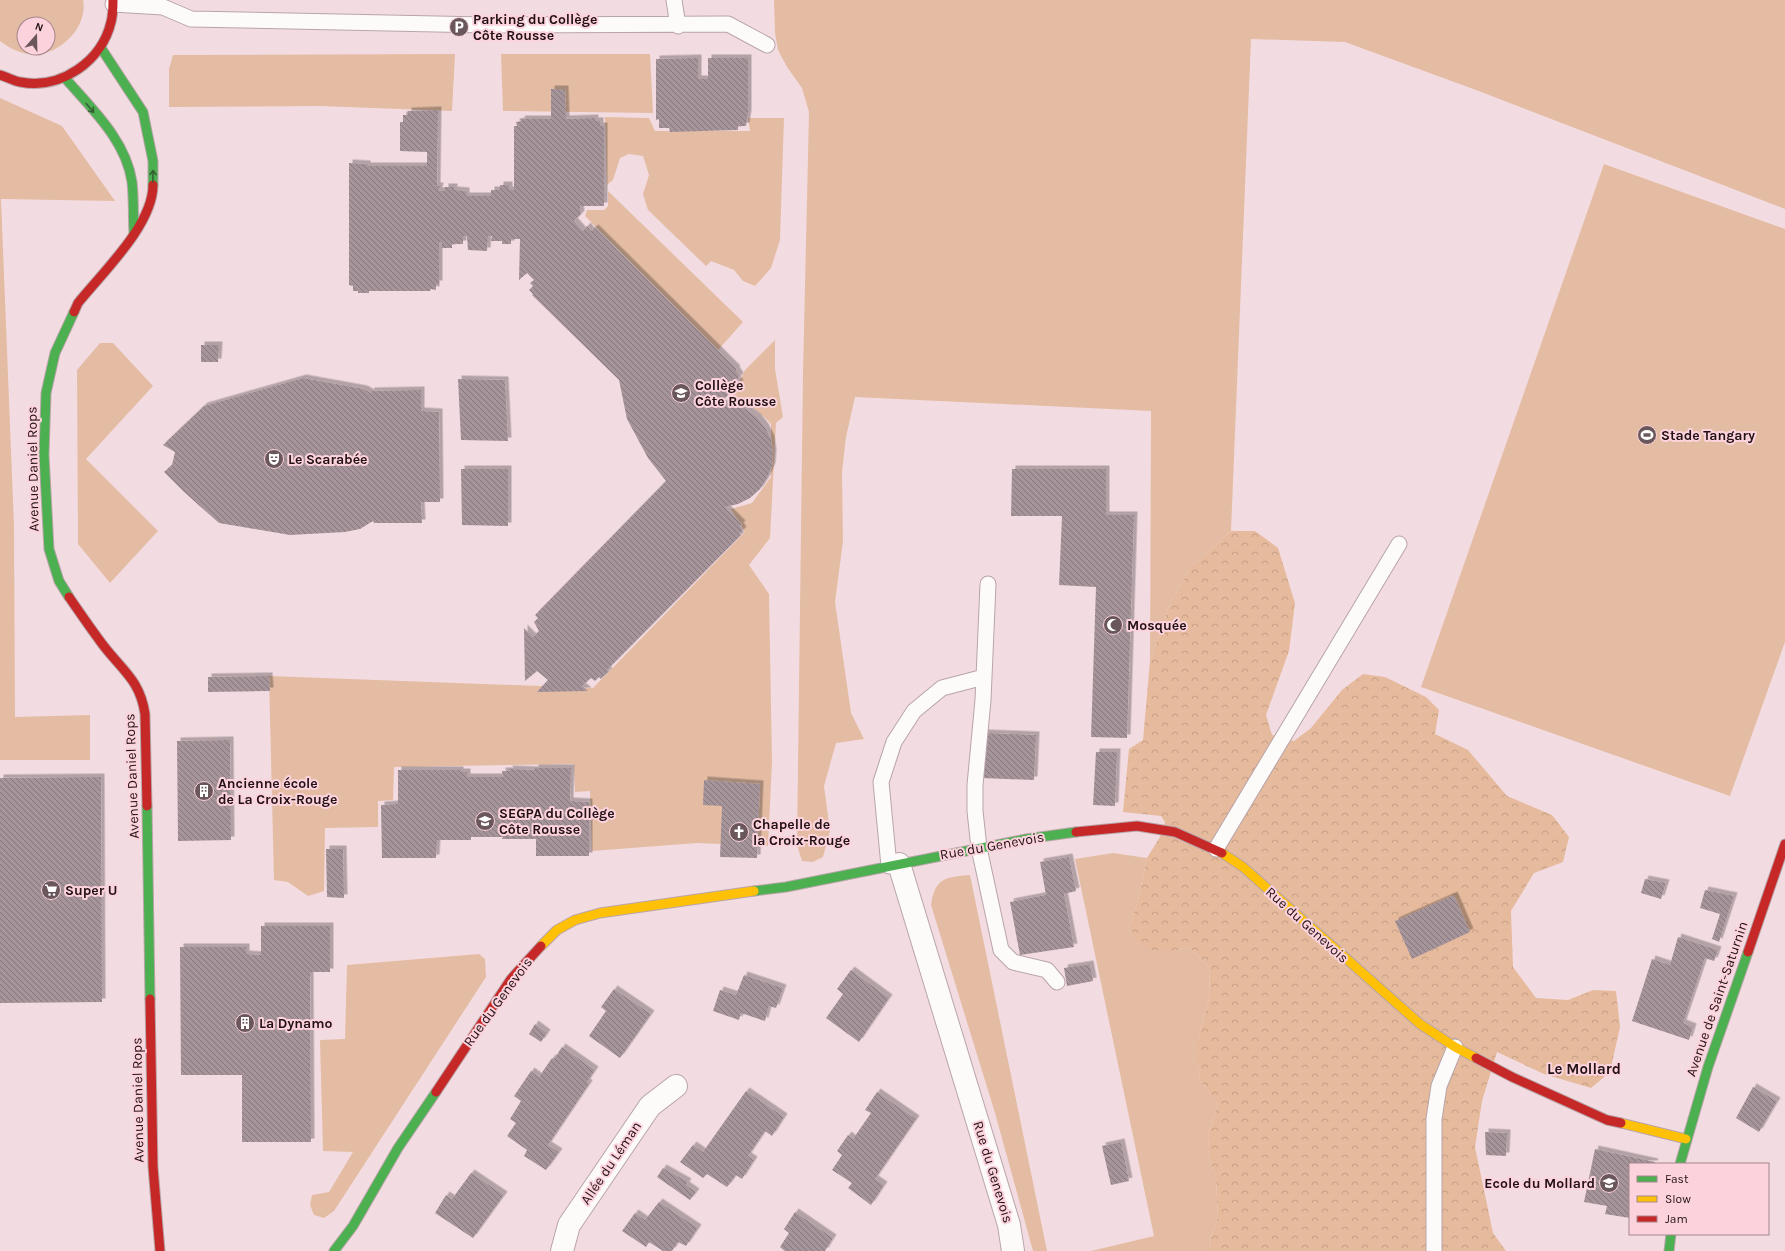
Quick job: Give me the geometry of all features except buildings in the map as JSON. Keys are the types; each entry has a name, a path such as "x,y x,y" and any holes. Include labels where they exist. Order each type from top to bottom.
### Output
{"main road":[{"path":"0,74 11,80 38,83 65,78 85,66 101,48 110,31 114,13 113,2"},
{"name":"Avenue Daniel Rops","path":"101,48 143,112 153,161 151,201 147,214 134,235 78,303 55,353 46,393 44,455 49,549 59,581 96,634 129,673 143,699 145,714 153,1167 160,1251"},
{"path":"65,78 103,122 121,147 132,181 134,235"},
{"name":"Rue du Genevois","path":"334,1251 353,1226 398,1148 511,979 535,951 557,930 575,920 600,913 786,887 978,848 1092,830 1137,826 1175,832 1216,849 1243,867 1420,1024 1455,1047 1538,1090 1607,1120 1686,1139"},
{"name":"Avenue de Saint-Saturnin","path":"1680,1163 1686,1139 1708,1068 1785,844"},
{"path":"1669,1251 1671,1235"}],"street":[{"name":"Rue du Genevois","path":"894,865 1009,1225 1013,1251"},
{"name":"Allée du Léman","path":"562,1251 570,1225 650,1106 676,1086"}],"lane":[{"path":"674,0 678,26"},
{"path":"113,2 163,7 191,18 485,25 678,26 728,24 767,45"},
{"path":"1216,849 1400,544"},
{"path":"988,584 984,677 975,785 975,811 978,848 1000,950 1013,962 1047,970 1057,982"},
{"path":"894,865 881,782 894,742 914,711 942,688 984,677"},
{"path":"1434,1251 1434,1118 1440,1086 1455,1047"}],"shaded area":[{"path":"0,0 83,0 84,9 82,18 78,27 66,42 56,48 56,16 16,16 16,51 0,41"},
{"path":"774,0 1785,0 1785,209 1476,90 1345,42 1251,39 1231,531 1190,568 1169,606 1150,661 1151,411 855,397 846,437 842,472 843,541 835,602 851,713 864,739 836,743 824,786 830,831 823,857 813,862 802,861 797,845 803,373 809,112 802,88 787,67 778,50 775,33"},
{"path":"455,54 452,111 320,106 169,107 169,69 173,55"},
{"path":"501,54 650,54 653,113 503,111"},
{"path":"0,98 62,126 115,201 1,199 14,526 15,717 90,715 90,760 0,760"},
{"path":"605,117 649,118 655,131 750,131 748,118 784,118 780,240 771,268 755,286 743,281 734,270 711,261 706,266 648,210 643,194 649,175 643,156 629,154 620,158 613,180 607,185"},
{"name":"Stade Tangary","path":"1604,164 1785,229 1785,642 1730,796 1421,687"},
{"path":"608,191 743,322 718,350 585,216 587,210 604,210 608,206"},
{"path":"775,340 775,369 783,417 776,423 770,538 749,565 769,594 772,762 768,846 697,843 592,851 590,791 575,792 574,764 394,767 393,800 378,801 378,827 325,828 324,891 308,896 288,882 274,880 269,676 593,688 745,532 731,509 752,503 771,477 771,424 753,408 732,397 745,370"},
{"path":"100,343 113,343 153,386 86,459 158,531 110,583 78,544 77,370"},
{"path":"1113,853 1147,858 1138,900 1131,923 1176,951 1188,946 1210,968 1209,999 1198,1039 1198,1064 1200,1081 1218,1104 1208,1136 1210,1161 1216,1178 1218,1217 1211,1237 1210,1251 1091,1251 1154,1236 1075,859"},
{"path":"970,875 1047,1251 1033,1251 995,1113 931,905 935,889 939,884 948,878"},
{"path":"479,954 485,959 486,977 334,1211 324,1218 314,1215 310,1205 312,1195 329,1192 353,1152 323,1151 320,1040 345,1039 347,965"}],"green space":[{"path":"1231,531 1255,531 1278,548 1295,603 1289,651 1266,715 1272,735 1294,741 1311,728 1342,690 1363,674 1385,677 1426,697 1439,710 1435,734 1468,750 1507,796 1552,815 1569,837 1563,862 1534,873 1511,911 1513,967 1536,998 1568,1000 1593,990 1616,991 1620,1027 1610,1072 1591,1088 1544,1074 1497,1052 1482,1101 1475,1147 1493,1233 1506,1251 1210,1251 1211,1237 1218,1217 1216,1178 1210,1161 1208,1136 1218,1104 1200,1081 1198,1039 1209,999 1210,968 1188,946 1176,951 1150,950 1133,937 1131,923 1138,900 1147,858 1160,837 1165,822 1161,816 1123,812 1129,749 1143,740 1150,661 1169,606 1190,568"}],"traffic: fast":[{"path":"101,48 143,112 153,161 153,185"},
{"path":"65,78 96,113 123,152 132,182 134,234"},
{"path":"69,597 59,581 49,549 44,455 46,393 55,353 74,312"},
{"path":"147,806 150,999"},
{"path":"754,891 786,887 1026,839 1076,832"},
{"path":"1680,1163 1708,1067 1748,952"},
{"path":"334,1251 353,1226 398,1148 436,1092"},
{"path":"1669,1251 1671,1235"}],"traffic: slow":[{"path":"1222,853 1243,867 1420,1024 1455,1047 1476,1058"},
{"path":"541,946 557,930 575,920 600,913 754,891"},
{"path":"1621,1123 1686,1139"}],"traffic: jam":[{"path":"0,75 18,81 35,83 64,77 78,70 99,49 106,36 112,19 113,0"},
{"path":"74,312 78,303 136,232 145,216 151,200 153,185"},
{"path":"69,597 103,645 135,684 143,702 145,714 147,806"},
{"path":"1076,832 1137,826 1175,832 1222,853"},
{"path":"1748,952 1785,844"},
{"path":"436,1092 511,979 541,946"},
{"path":"150,999 153,1167 160,1251"},
{"path":"1476,1058 1512,1077 1607,1120 1621,1123"}],"place":[{"name":"Parking du Collège Côte Rousse","path":"459,27"},
{"name":"Collège Côte Rousse","path":"681,393"},
{"name":"Stade Tangary","path":"1647,435"},
{"name":"Le Scarabée","path":"274,459"},
{"name":"Mosquée","path":"1113,625"},
{"name":"Ancienne école de La Croix-Rouge","path":"204,791"},
{"name":"SEGPA du Collège Côte Rousse","path":"485,821"},
{"name":"Chapelle de la Croix-Rouge","path":"739,832"},
{"name":"Super U","path":"51,890"},
{"name":"La Dynamo","path":"245,1023"},
{"name":"Ecole du Mollard","path":"1609,1183"}],"district":[{"name":"Le Mollard","path":"1584,1069"}]}
